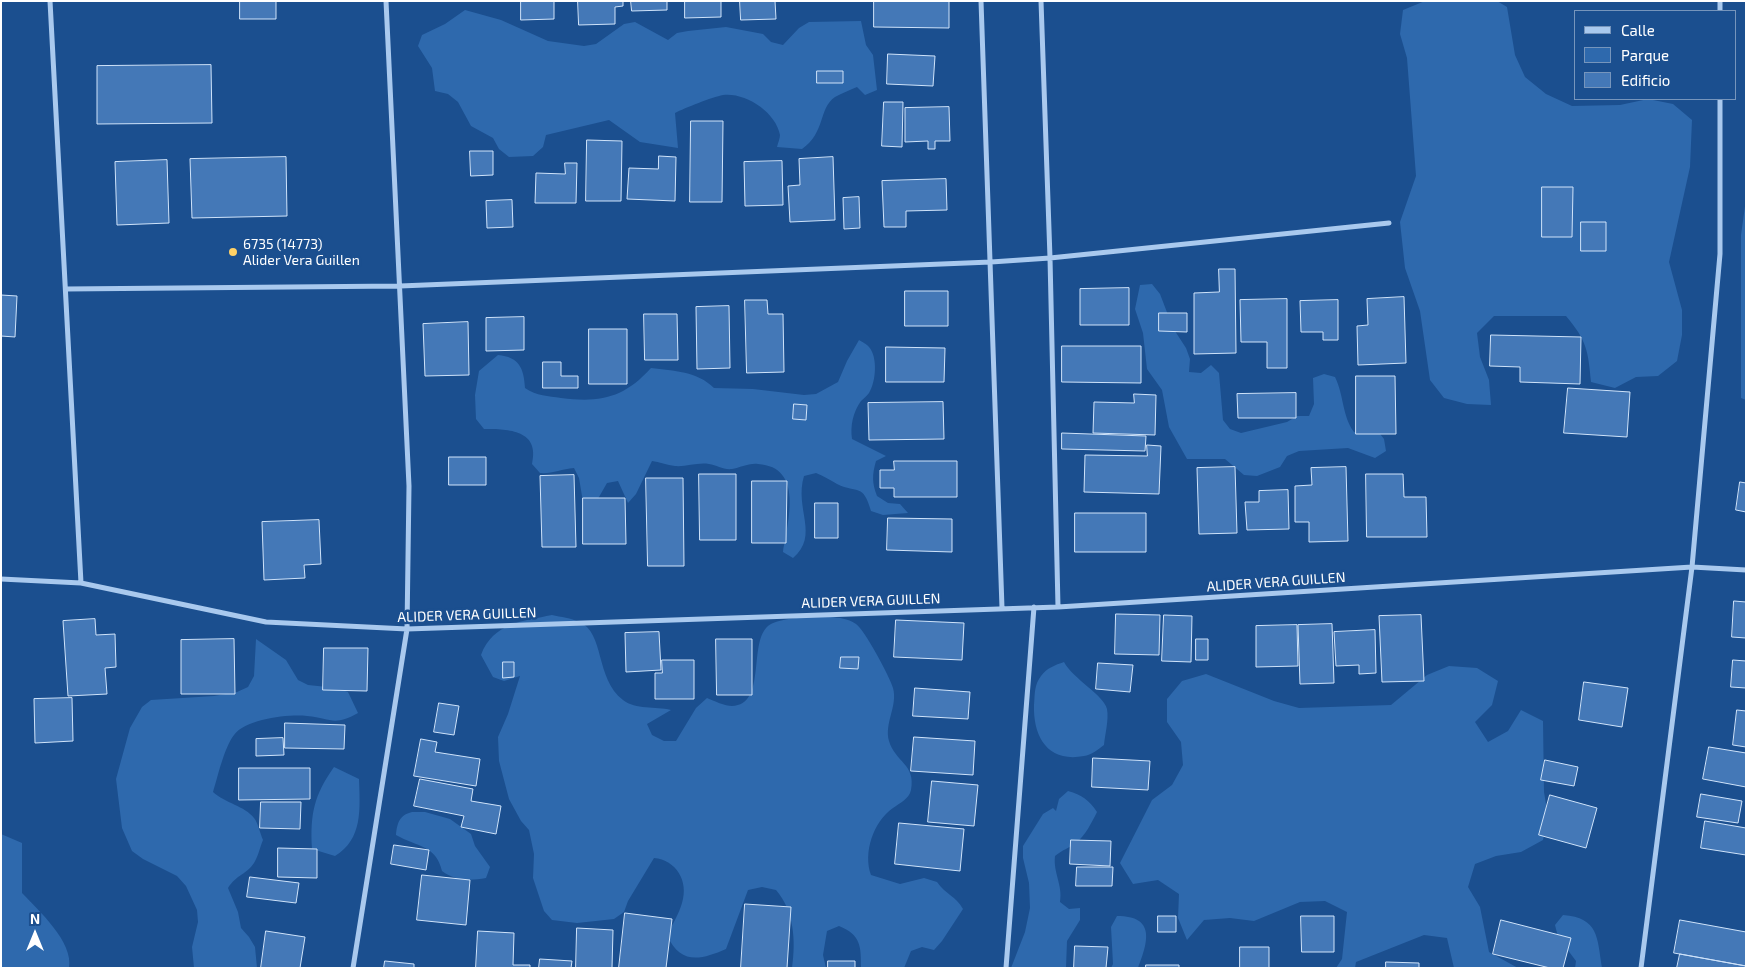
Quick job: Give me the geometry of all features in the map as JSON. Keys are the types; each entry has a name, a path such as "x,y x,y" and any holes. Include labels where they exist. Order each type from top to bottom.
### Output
{"street":[{"path":"50,1 81,583"},
{"path":"353,968 407,629 409,486 386,1"},
{"path":"981,1 1002,608"},
{"path":"1041,1 1050,258 1058,607"},
{"path":"1641,968 1692,567 1720,254 1720,100"},
{"path":"66,289 400,286 991,262 1050,258 1389,223"},
{"name":"ALIDER VERA GUILLEN","path":"1,578 81,583 266,622 407,629 1058,607 1692,567 1746,570"},
{"path":"1006,968 1034,607"}],"green space":[{"path":"1425,1 1497,1 1507,7 1515,55 1525,77 1546,94 1572,106 1620,105 1653,100 1673,104 1692,120 1690,167 1669,262 1682,310 1682,335 1677,361 1658,376 1636,377 1615,388 1591,382 1585,346 1578,332 1566,316 1494,316 1477,333 1480,357 1489,380 1491,405 1467,404 1444,398 1430,380 1420,311 1405,268 1400,222 1416,176 1407,58 1400,34 1403,10"},
{"path":"465,10 501,20 548,41 584,46 596,44 624,24 635,22 668,40 677,33 726,27 763,34 771,42 783,45 799,28 809,22 861,21 866,45 873,55 877,90 865,95 857,87 835,97 826,108 815,135 802,149 777,147 780,135 766,111 750,100 732,95 723,95 675,113 678,148 640,142 609,120 546,135 543,147 533,156 509,157 499,149 493,138 471,126 458,102 448,94 435,91 432,68 418,46 422,35 445,24"},
{"path":"1746,199 1746,400 1741,398 1741,235"},
{"path":"1152,284 1160,294 1173,328 1186,348 1190,359 1189,372 1201,373 1211,365 1219,373 1223,420 1230,429 1241,433 1287,422 1297,416 1309,416 1314,404 1313,378 1324,374 1335,377 1347,419 1354,432 1377,430 1384,439 1386,451 1375,458 1348,448 1299,451 1287,456 1280,467 1257,476 1244,475 1225,459 1187,459 1169,427 1162,390 1147,369 1143,333 1135,309 1140,285"},
{"path":"859,340 872,351 875,370 871,388 858,405 854,414 852,439 886,456 876,461 873,483 877,496 888,503 900,504 908,513 883,515 871,511 865,496 859,491 844,487 816,473 804,476 802,500 806,531 805,540 801,549 793,558 783,552 788,526 790,498 787,485 782,475 772,467 754,464 729,469 705,464 675,466 652,461 636,494 628,503 618,481 607,483 595,504 583,502 579,478 574,468 540,473 532,464 533,453 527,438 512,431 484,429 476,419 475,395 479,371 498,355 516,361 522,369 525,388 529,391 561,398 588,400 610,396 631,386 651,368 693,375 714,388 753,389 804,395 816,394 838,382"},
{"path":"552,615 579,622 587,627 593,635 608,680 614,691 623,700 640,707 671,710 647,724 652,735 664,741 676,741 696,708 707,698 732,706 743,703 750,695 762,634 768,626 788,619 816,617 843,619 856,624 876,654 893,688 894,701 888,728 889,741 911,774 912,781 908,796 886,814 871,838 868,857 871,875 900,884 924,878 937,882 963,909 942,941 934,950 922,947 911,951 904,968 861,968 861,953 856,937 839,926 827,931 823,955 826,968 792,968 794,947 792,926 787,907 776,890 762,887 748,890 726,949 708,956 685,956 672,945 667,935 682,903 684,887 682,880 679,873 669,863 654,858 628,901 624,912 614,919 577,923 552,920 544,911 533,878 534,854 529,830 521,821 509,799 499,761 498,737 508,714 520,676 504,681 493,677 481,655 486,644 501,630 520,622"},
{"path":"256,639 286,660 298,680 308,685 337,688 348,692 358,713 337,721 299,716 257,721 240,730 230,741 213,792 250,814 257,823 263,840 254,863 228,888 238,912 241,928 255,947 257,968 194,968 192,947 198,922 197,910 186,886 177,876 143,859 132,851 122,828 116,779 130,728 142,707 151,700 214,696 237,692 248,687 254,676"},
{"path":"1064,662 1074,675 1100,698 1107,709 1104,745 1087,755 1071,757 1052,751 1045,745 1036,727 1034,705 1037,683 1046,671"},
{"path":"1449,666 1477,668 1498,681 1492,705 1475,722 1488,742 1508,731 1521,710 1543,721 1544,792 1548,816 1543,840 1521,852 1496,856 1475,864 1468,887 1480,907 1489,952 1518,968 1454,968 1447,938 1424,935 1356,962 1355,968 1336,968 1342,959 1347,912 1325,901 1300,902 1254,921 1230,918 1204,920 1187,940 1178,918 1179,894 1158,880 1133,884 1120,863 1152,800 1172,785 1183,765 1181,742 1167,722 1167,699 1182,681 1206,674 1274,701 1299,708 1391,705 1427,675"},
{"path":"334,767 359,779 360,801 358,822 351,841 335,856 312,849 312,825 315,805 327,777"},
{"path":"1068,791 1085,799 1097,812 1088,829 1079,840 1055,856 1055,868 1061,896 1060,902 1069,909 1080,908 1080,920 1067,941 1066,968 1011,968 1025,932 1030,908 1029,883 1023,858 1023,846 1043,814 1053,808 1056,811 1059,799"},
{"path":"412,812 425,812 450,819 471,834 475,846 490,867 486,878 474,880 452,877 442,871 439,862 430,851 396,835 401,818"},
{"path":"1,834 22,843 22,893 61,937 69,958 69,968 1,968"},
{"path":"1563,915 1584,920 1590,925 1597,938 1602,968 1575,968 1576,961 1558,937 1555,925"},
{"path":"1117,916 1138,920 1146,932 1144,949 1138,968 1111,968 1113,964 1111,927"}],"building":[{"path":"240,1 276,1 276,19 240,19"},
{"path":"521,1 554,1 554,19 521,20"},
{"path":"578,1 623,1 623,6 615,7 615,24 579,25"},
{"path":"631,1 667,1 667,10 632,11"},
{"path":"685,1 721,1 721,17 685,18"},
{"path":"740,1 775,1 776,19 741,20"},
{"path":"874,1 949,1 949,28 874,27"},
{"path":"888,54 935,56 933,86 887,84"},
{"path":"211,65 212,123 97,124 97,66"},
{"path":"817,71 843,71 843,83 817,83"},
{"path":"884,102 903,102 902,147 882,146"},
{"path":"949,107 950,141 935,141 935,149 928,149 928,141 905,142 905,108"},
{"path":"691,121 723,121 722,202 690,202"},
{"path":"587,140 622,141 621,201 586,201"},
{"path":"470,151 493,151 493,175 471,176"},
{"path":"659,156 676,157 675,201 627,199 629,168 658,169"},
{"path":"286,157 287,216 192,218 190,159"},
{"path":"833,157 835,220 790,222 788,186 800,185 799,159"},
{"path":"167,160 169,223 117,225 115,162"},
{"path":"782,161 783,205 745,206 744,162"},
{"path":"565,163 577,163 576,203 535,203 536,173 565,174"},
{"path":"946,179 947,210 906,211 906,227 884,227 882,181"},
{"path":"1542,187 1573,187 1572,237 1542,237"},
{"path":"859,197 860,228 844,229 843,198"},
{"path":"512,200 513,227 487,228 486,201"},
{"path":"1581,222 1606,222 1606,251 1581,251"},
{"path":"1219,269 1235,269 1236,353 1194,354 1194,293 1219,292"},
{"path":"1129,288 1129,325 1080,325 1080,289"},
{"path":"905,291 948,291 948,326 905,326"},
{"path":"1,295 17,296 15,337 1,336"},
{"path":"1404,297 1406,363 1358,365 1357,326 1368,325 1367,299"},
{"path":"1287,299 1287,368 1267,368 1267,342 1241,342 1240,300"},
{"path":"745,300 767,300 768,314 783,314 784,372 747,373"},
{"path":"1338,300 1338,340 1323,340 1323,332 1301,332 1300,301"},
{"path":"729,306 730,368 697,369 696,307"},
{"path":"1159,313 1187,313 1187,332 1159,331"},
{"path":"644,314 677,314 678,360 645,360"},
{"path":"524,317 524,350 486,351 486,318"},
{"path":"468,322 469,375 425,376 423,324"},
{"path":"589,329 627,329 627,384 589,384"},
{"path":"1491,335 1581,337 1580,384 1520,382 1520,367 1490,366"},
{"path":"1062,346 1141,346 1141,383 1062,382"},
{"path":"886,347 945,348 944,382 886,382"},
{"path":"543,362 561,362 561,376 578,376 578,388 543,388"},
{"path":"1356,376 1395,376 1396,434 1356,434"},
{"path":"1568,388 1630,392 1627,437 1564,433"},
{"path":"1296,393 1296,418 1238,418 1237,394"},
{"path":"1134,394 1156,395 1155,435 1093,433 1094,402 1134,403"},
{"path":"943,402 944,439 869,440 868,403"},
{"path":"794,404 807,405 806,420 793,419"},
{"path":"1062,433 1146,436 1145,451 1062,449"},
{"path":"1147,445 1161,446 1159,494 1084,492 1085,455 1147,456"},
{"path":"449,457 486,457 486,485 449,485"},
{"path":"894,461 957,461 957,497 894,497 894,488 880,488 880,470 894,470"},
{"path":"1235,467 1237,533 1199,534 1197,468"},
{"path":"1346,467 1348,541 1309,542 1309,522 1295,522 1295,486 1312,485 1311,468"},
{"path":"699,474 736,474 736,540 700,540"},
{"path":"1366,474 1403,474 1404,497 1426,497 1427,537 1367,537"},
{"path":"574,475 576,547 542,547 540,476"},
{"path":"646,478 683,478 684,566 648,566"},
{"path":"752,481 787,481 786,543 752,543"},
{"path":"1740,482 1746,483 1746,512 1736,510"},
{"path":"1288,490 1289,529 1247,530 1245,502 1259,502 1259,491"},
{"path":"583,498 625,498 626,544 583,544"},
{"path":"815,503 838,503 838,538 815,538"},
{"path":"1075,513 1146,513 1146,552 1075,552"},
{"path":"888,518 952,519 952,552 887,550"},
{"path":"319,520 321,564 304,565 305,578 264,580 262,522"},
{"path":"1734,601 1746,602 1746,638 1732,637"},
{"path":"1116,614 1160,615 1159,655 1115,654"},
{"path":"1164,615 1192,616 1191,662 1162,661"},
{"path":"1421,615 1424,681 1382,682 1379,616"},
{"path":"95,619 96,635 115,634 116,667 105,668 107,694 68,696 63,621"},
{"path":"896,620 964,623 962,660 894,657"},
{"path":"1332,624 1334,683 1300,684 1298,625"},
{"path":"1297,625 1298,666 1256,667 1256,626"},
{"path":"1375,630 1376,673 1359,674 1359,665 1336,666 1334,632"},
{"path":"659,632 661,670 626,672 625,633"},
{"path":"234,639 235,694 181,694 181,640"},
{"path":"716,639 752,639 752,695 717,695"},
{"path":"1196,639 1208,639 1208,660 1196,660"},
{"path":"324,648 368,648 367,691 323,690"},
{"path":"841,657 859,657 858,669 840,668"},
{"path":"662,660 694,660 694,699 655,699 655,673 662,673"},
{"path":"1733,660 1746,661 1746,688 1731,687"},
{"path":"503,662 514,662 514,677 503,678"},
{"path":"1098,663 1133,665 1130,692 1096,689"},
{"path":"1584,682 1628,688 1622,727 1579,720"},
{"path":"915,688 970,692 968,719 913,716"},
{"path":"72,698 73,741 35,743 34,699"},
{"path":"439,703 459,706 454,735 434,732"},
{"path":"1737,710 1746,711 1746,747 1733,745"},
{"path":"285,723 345,725 344,749 285,748"},
{"path":"914,737 975,741 973,775 911,771"},
{"path":"283,738 284,755 256,756 256,739"},
{"path":"421,739 437,742 435,752 480,759 476,786 414,776"},
{"path":"1709,747 1746,753 1746,787 1703,779"},
{"path":"1093,758 1150,761 1148,790 1092,787"},
{"path":"1545,760 1578,767 1574,786 1541,780"},
{"path":"239,768 310,768 310,799 239,800"},
{"path":"420,779 473,789 471,801 501,806 496,834 461,827 464,816 414,806"},
{"path":"932,781 978,785 974,826 928,822"},
{"path":"1701,794 1742,801 1738,823 1697,817"},
{"path":"1550,795 1597,808 1586,848 1539,835"},
{"path":"261,802 301,802 300,829 260,828"},
{"path":"1705,821 1746,828 1746,855 1701,848"},
{"path":"899,823 964,829 960,871 895,864"},
{"path":"1071,840 1111,841 1110,866 1070,864"},
{"path":"394,845 429,850 426,870 391,864"},
{"path":"278,848 317,849 317,878 278,877"},
{"path":"1077,867 1113,867 1112,886 1076,886"},
{"path":"422,875 470,880 466,925 417,920"},
{"path":"250,877 299,883 296,903 247,897"},
{"path":"745,904 791,907 787,968 741,968"},
{"path":"625,913 672,919 666,968 619,968"},
{"path":"1158,916 1176,916 1176,932 1158,932"},
{"path":"1301,916 1334,916 1334,952 1302,952"},
{"path":"1501,920 1571,938 1563,968 1550,968 1493,954"},
{"path":"1680,920 1746,932 1746,966 1674,953"},
{"path":"577,928 613,930 612,968 576,968"},
{"path":"266,931 305,937 300,968 261,968"},
{"path":"478,931 514,933 513,965 530,965 530,968 476,968"},
{"path":"1075,946 1108,947 1106,968 1074,968"},
{"path":"1240,947 1269,947 1269,968 1240,968"},
{"path":"1680,954 1746,966 1746,968 1677,968"},
{"path":"540,959 572,961 571,968 539,968"},
{"path":"385,961 414,964 414,968 384,968"},
{"path":"828,961 855,961 855,968 828,968"},
{"path":"1386,962 1419,963 1419,968 1386,968"},
{"path":"1146,965 1179,965 1179,968 1146,968"}],"place":[{"name":"6735 (14773) Alider Vera Guillen","path":"233,252"}]}
